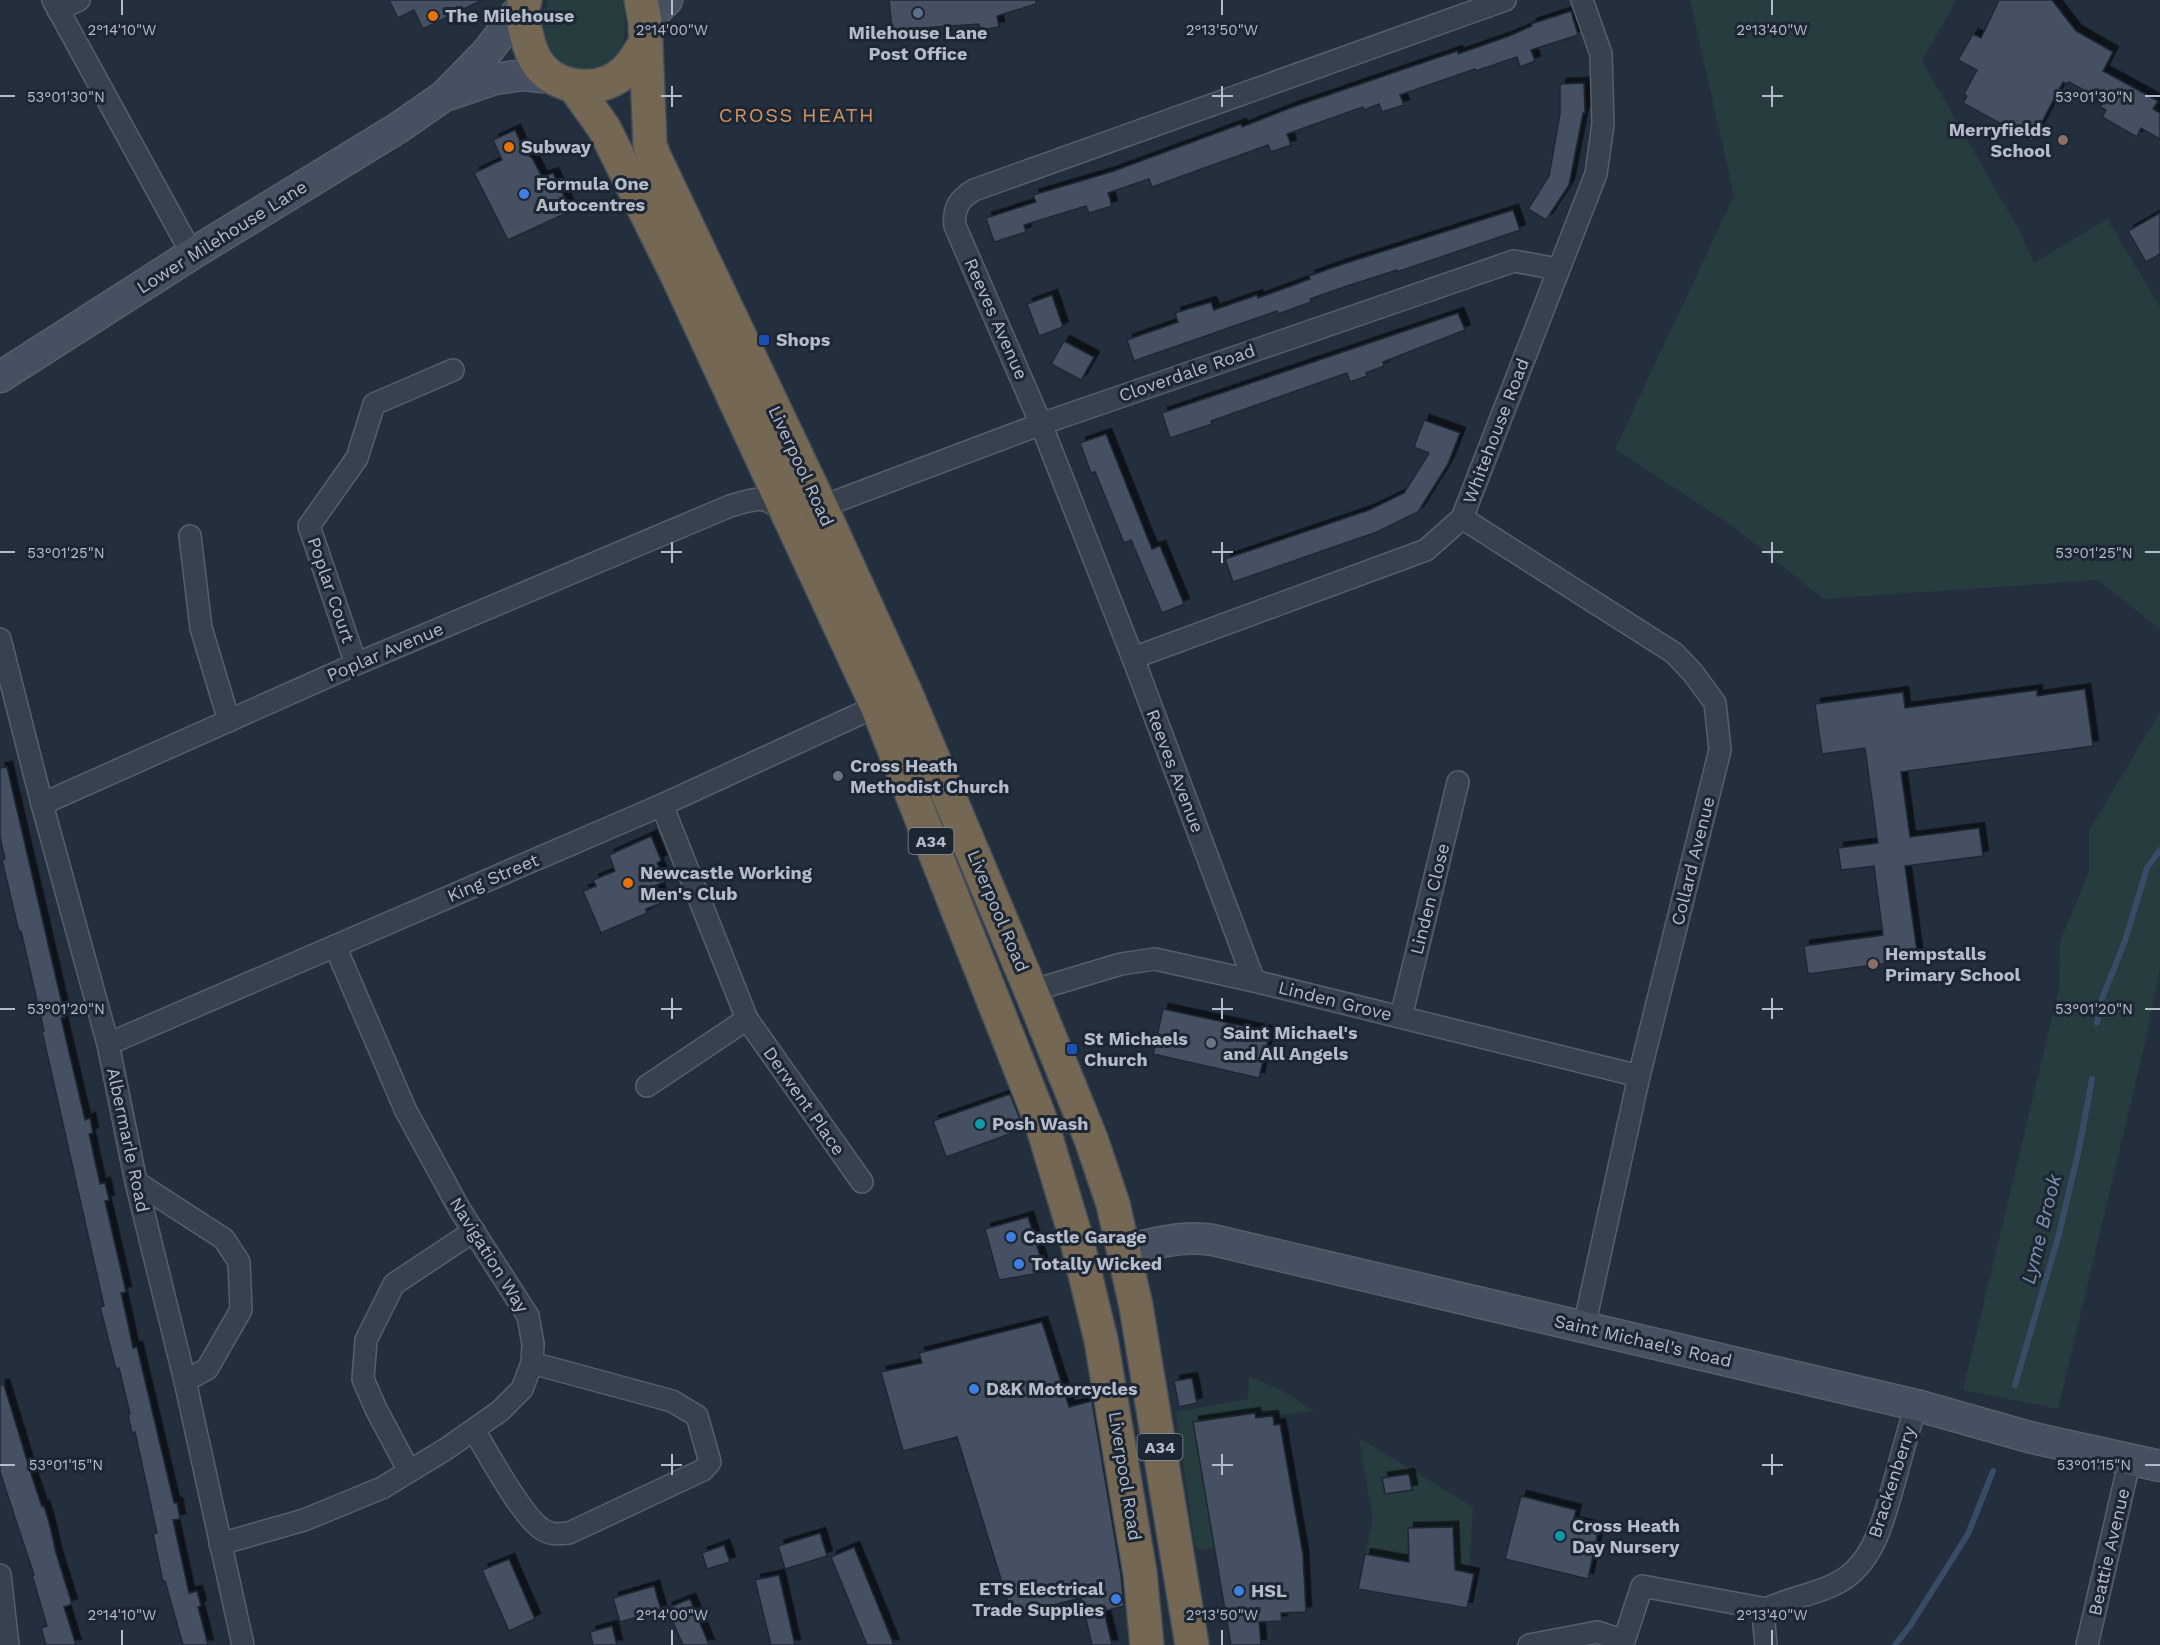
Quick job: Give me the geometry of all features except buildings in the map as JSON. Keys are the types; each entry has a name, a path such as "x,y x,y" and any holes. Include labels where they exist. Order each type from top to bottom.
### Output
{"highway":[{"name":"Liverpool Road","path":"524,2 524,28 530,48 538,63 564,82 604,128 677,275 877,706 1041,1121 1100,1249 1152,1402 1192,1645"},
{"name":"Liverpool Road","path":"650,16 649,132 654,156 821,507 904,689 1031,991 1091,1139 1113,1204 1100,1249 1125,1386 1122,1458 1140,1573 1147,1645"},
{"path":"564,82 585,87 606,83 623,73 650,16"}],"street":[{"path":"79,0 56,5 192,254"},
{"name":"Reeves Avenue","path":"1254,981 1133,658 1041,424 955,226 954,216 957,203 964,196 985,186 1505,0"},
{"name":"Whitehouse Road","path":"1133,658 1426,550 1462,518 1596,174 1603,124 1601,54 1582,0"},
{"name":"Lower Milehouse Lane","path":"0,377 192,254 398,128 444,96 487,52 524,2"},
{"name":"Lower Milehouse Lane","path":"444,96 495,79 523,75 564,82"},
{"name":"Cloverdale Road","path":"821,507 1041,424 1514,261 1558,269"},
{"name":"Poplar Court","path":"356,663 309,526 357,458 374,404 453,370"},
{"name":"Poplar Avenue","path":"42,804 356,663 730,506 759,498 772,502 789,516"},
{"name":"Collard Avenue","path":"1462,518 1674,653 1693,673 1715,703 1720,750 1639,1076 1584,1327"},
{"path":"190,536 201,628 229,721"},
{"name":"Albermarle Road","path":"0,639 42,804 108,1044 135,1182 185,1381 243,1645"},
{"name":"King Street","path":"108,1044 662,805 877,706"},
{"name":"Linden Close","path":"1401,1017 1458,782"},
{"name":"Derwent Place","path":"662,805 747,1019 861,1182"},
{"name":"Navigation Way","path":"220,1544 304,1520 382,1488 500,1411 522,1389 532,1363 533,1344 528,1316 474,1231 406,1111 335,946"},
{"name":"Linden Grove","path":"1031,991 1120,964 1155,959 1254,981 1639,1076"},
{"path":"647,1086 747,1019"},
{"path":"135,1182 224,1239 239,1262 241,1310 207,1369 185,1381"},
{"path":"409,1472 376,1409 363,1378 366,1340 394,1284 474,1231"},
{"name":"Saint Michael's Road","path":"1100,1249 1178,1238 1205,1239 1916,1406 2033,1438 2160,1466"},
{"path":"474,1430 529,1517 542,1530 555,1534 569,1533 704,1470 710,1462 697,1416 672,1401 532,1363"},
{"name":"Brackenberry","path":"1767,1610 1783,1601 1814,1593 1841,1582 1862,1563 1880,1529 1916,1406"},
{"name":"Beattie Avenue","path":"2087,1645 2130,1459"},
{"path":"0,1575 8,1645"},
{"path":"1529,1645 1598,1632 1624,1641 1642,1586 1767,1610 1764,1624 1766,1645"}],"green space":[{"path":"548,0 622,0 625,33 617,55 602,67 584,70 566,65 552,51 544,29"},
{"path":"1690,0 1956,0 1922,61 2020,232 2034,263 2107,219 2160,307 2160,629 2098,580 1824,599 1731,525 1615,449 1734,196"},
{"path":"2160,712 2160,967 2145,1043 2058,1409 1963,1390 2059,988 2060,941 2089,873 2089,831"},
{"path":"1249,1376 1281,1390 1314,1411 1256,1418 1254,1413 1193,1422 1216,1548 1200,1550 1195,1546 1176,1412 1248,1399"},
{"path":"1359,1438 1473,1507 1469,1573 1365,1554 1373,1521"}],"waterway":[{"name":"Lyme Brook","path":"2097,1023 2101,1001 2125,941 2147,868 2160,850"},
{"name":"Lyme Brook","path":"2015,1385 2059,1234 2079,1149 2092,1079"},
{"path":"1895,1645 1910,1626 1968,1534 1993,1471"}],"place":[{"name":"Milehouse Lane Post Office","path":"918,13"},
{"name":"The Milehouse","path":"433,16"},
{"name":"Merryfields School","path":"2063,140"},
{"name":"Subway","path":"509,147"},
{"name":"Formula One Autocentres","path":"524,194"},
{"name":"Shops","path":"764,340"},
{"name":"Cross Heath Methodist Church","path":"838,776"},
{"name":"Newcastle Working Men's Club","path":"628,883"},
{"name":"Hempstalls Primary School","path":"1873,964"},
{"name":"Saint Michael's and All Angels","path":"1211,1043"},
{"name":"St Michaels Church","path":"1072,1049"},
{"name":"Posh Wash","path":"980,1124"},
{"name":"Castle Garage","path":"1011,1237"},
{"name":"Totally Wicked","path":"1019,1264"},
{"name":"D&K Motorcycles","path":"974,1389"},
{"name":"Cross Heath Day Nursery","path":"1560,1536"},
{"name":"HSL","path":"1239,1591"},
{"name":"ETS Electrical Trade Supplies","path":"1116,1599"}],"district":[{"name":"CROSS HEATH","path":"797,115"}]}
